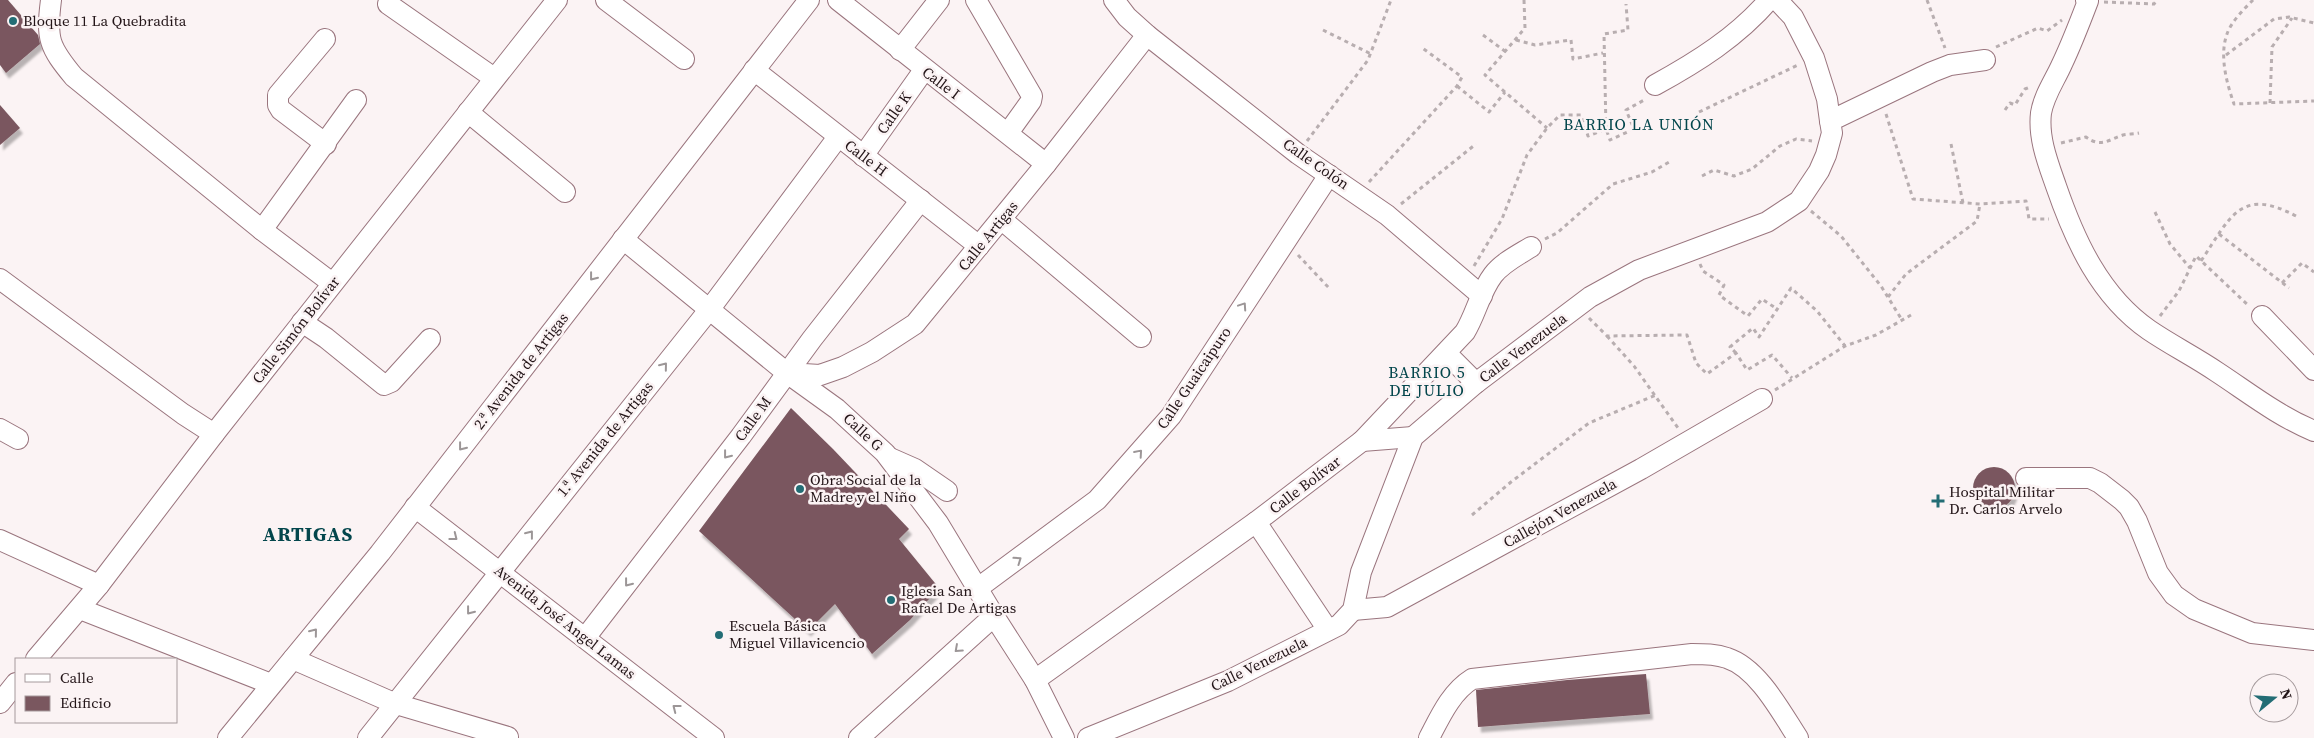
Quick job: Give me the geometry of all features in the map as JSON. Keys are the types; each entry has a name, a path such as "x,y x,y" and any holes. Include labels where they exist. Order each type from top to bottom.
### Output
{"street":[{"path":"50,0 48,34 51,46 74,78 262,230 332,283"},
{"name":"Calle Simón Bolívar","path":"37,658 99,586 332,283 557,0"},
{"path":"606,0 684,59"},
{"name":"2.ª Avenida de Artigas","path":"228,738 415,507 809,0"},
{"name":"Calle I","path":"838,0 924,70 1046,164"},
{"path":"900,50 939,0"},
{"path":"976,0 1032,96 1031,101 1008,133"},
{"name":"Calle Colón","path":"1114,0 1127,17 1147,35 1298,154 1358,193 1387,215 1482,296"},
{"path":"2087,0 2062,66 2044,101 2041,125 2043,148 2071,226 2085,258 2103,285 2120,305 2149,330 2215,370 2274,411 2314,431"},
{"path":"1655,85 1714,50 1776,1"},
{"name":"Calle Venezuela","path":"1088,738 1228,681 1339,625 1353,610 1361,572 1413,437 1476,383 1590,297 1639,270 1766,222 1799,201 1819,171 1830,142 1830,121 1827,99 1814,58 1793,17 1776,1"},
{"path":"388,4 494,78"},
{"name":"Calle Artigas","path":"787,373 820,375 836,370 894,339 915,324 1046,164 1147,35"},
{"path":"324,39 278,95 277,100 281,110 326,144"},
{"path":"1830,121 1880,98 1911,81 1950,65 1985,60"},
{"name":"Calle H","path":"754,70 979,246"},
{"name":"Calle K","path":"863,156 924,70"},
{"path":"262,230 356,100"},
{"path":"468,112 565,192"},
{"name":"1.ª Avenida de Artigas","path":"368,738 710,310 838,137"},
{"name":"Calle Guaicaipuro","path":"978,588 1097,500 1171,416 1329,175"},
{"name":"Calle M","path":"586,638 921,200"},
{"path":"1001,218 1140,337"},
{"name":"Calle G","path":"623,239 787,373 837,409 862,430 888,457 938,523 994,616 1036,680 1064,738"},
{"name":"Calle Bolívar","path":"1036,680 1256,522 1362,441 1446,353 1474,318 1482,296 1493,275 1502,266 1531,247"},
{"path":"0,279 183,414 214,434"},
{"path":"2262,316 2314,370"},
{"path":"302,322 326,338 384,385 392,382 430,339"},
{"path":"1446,353 1476,383"},
{"name":"Callejón Venezuela","path":"1353,610 1387,607 1762,399"},
{"path":"0,429 18,439"},
{"path":"1362,441 1413,437"},
{"path":"888,457 915,469 947,491"},
{"path":"2026,478 2090,478 2100,483 2129,507 2137,521 2158,573 2174,595 2194,609 2252,632 2314,640"},
{"name":"Avenida José Angel Lamas","path":"415,507 714,738"},
{"path":"1256,522 1328,630"},
{"path":"0,540 99,586"},
{"path":"80,609 271,684"},
{"path":"859,738 994,616"},
{"path":"1429,738 1441,714 1463,684 1472,679 1692,654 1728,658 1743,666 1755,676 1798,738"},
{"path":"293,659 396,704 508,736"},
{"path":"0,703 15,684"}],"path":[{"path":"1298,154 1371,54 1391,0"},
{"path":"1524,0 1525,28 1486,75 1547,128"},
{"path":"1927,0 1950,65"},
{"path":"2087,0 2154,4 2157,0"},
{"path":"2254,0 2227,32 2224,43 2226,81 2234,104 2314,101"},
{"path":"1626,4 1628,30 1604,34 1606,129 1610,140 1634,130 1626,110 1652,96 1655,85"},
{"path":"1985,60 1989,51 2023,34 2038,28 2047,31 2063,18 2066,12"},
{"path":"2225,55 2274,19 2292,18 2314,23"},
{"path":"2270,104 2272,47 2292,18"},
{"path":"1322,30 1371,54"},
{"path":"1483,35 1506,52"},
{"path":"1516,40 1535,45 1571,40 1573,59 1603,53"},
{"path":"1358,193 1457,86 1462,77 1421,47"},
{"path":"1698,112 1814,58"},
{"path":"1457,86 1488,112 1505,92"},
{"path":"1880,98 1913,199 1980,204 2026,201 2029,219 2053,219 2055,228 2071,226"},
{"path":"1464,280 1484,252 1502,220 1527,155 1547,128 1560,116 1582,115 1588,136 1606,129"},
{"path":"2043,148 2086,137 2094,143 2105,143 2123,135 2140,134"},
{"path":"1702,176 1714,170 1734,176 1752,169 1780,146 1796,140 1830,142"},
{"path":"1387,215 1476,144"},
{"path":"1951,144 1963,203"},
{"path":"1531,247 1557,233 1613,184 1652,172 1671,161"},
{"path":"1799,201 1841,236 1888,297 1902,320"},
{"path":"2201,261 2234,215 2244,207 2263,203 2277,206 2296,216"},
{"path":"1888,297 1906,274 1978,221 1980,204"},
{"path":"2155,212 2170,244 2190,268"},
{"path":"2219,234 2289,288"},
{"path":"1285,242 1329,288"},
{"path":"1693,250 1704,270 1724,286 1719,295 1748,316 1762,299 1777,309"},
{"path":"2149,330 2179,291 2196,256 2262,316"},
{"path":"2282,283 2302,263 2314,272"},
{"path":"1792,378 1772,355 1747,370 1730,347 1753,328 1759,337 1791,288 1817,311 1845,346"},
{"path":"1578,306 1607,336 1656,395 1687,442"},
{"path":"1762,399 1792,378 1845,346 1876,335 1911,315"},
{"path":"1607,336 1687,335 1696,363 1706,374 1736,353"},
{"path":"1472,515 1511,482 1589,423 1656,395"}],"building":[{"name":"Bloque 11 La Quebradita","path":"0,0 8,0 38,35 40,44 6,73 0,65"},
{"path":"0,105 20,128 0,145"},
{"name":"Obra Social de la Madre y el Niño","path":"791,408 909,529 899,539 939,588 910,620 872,654 835,604 808,631 699,531"},
{"path":"1994,467 2009,473 2015,488 2009,503 1994,509 1979,503 1973,488 1979,473"},
{"path":"1646,674 1650,714 1478,727 1476,690"}],"place":[{"name":"Bloque 11 La Quebradita","path":"13,21"},
{"name":"Obra Social de la Madre y el Niño","path":"800,489"},
{"name":"Hospital Militar Dr. Carlos Arvelo","path":"1938,501"},
{"name":"Iglesia San Rafael De Artigas","path":"891,600"},
{"name":"Escuela Básica Miguel Villavicencio","path":"719,635"}],"district":[{"name":"BARRIO LA UNIÓN","path":"1639,124"},
{"name":"BARRIO 5 DE JULIO","path":"1427,381"},
{"name":"ARTIGAS","path":"308,534"}]}
